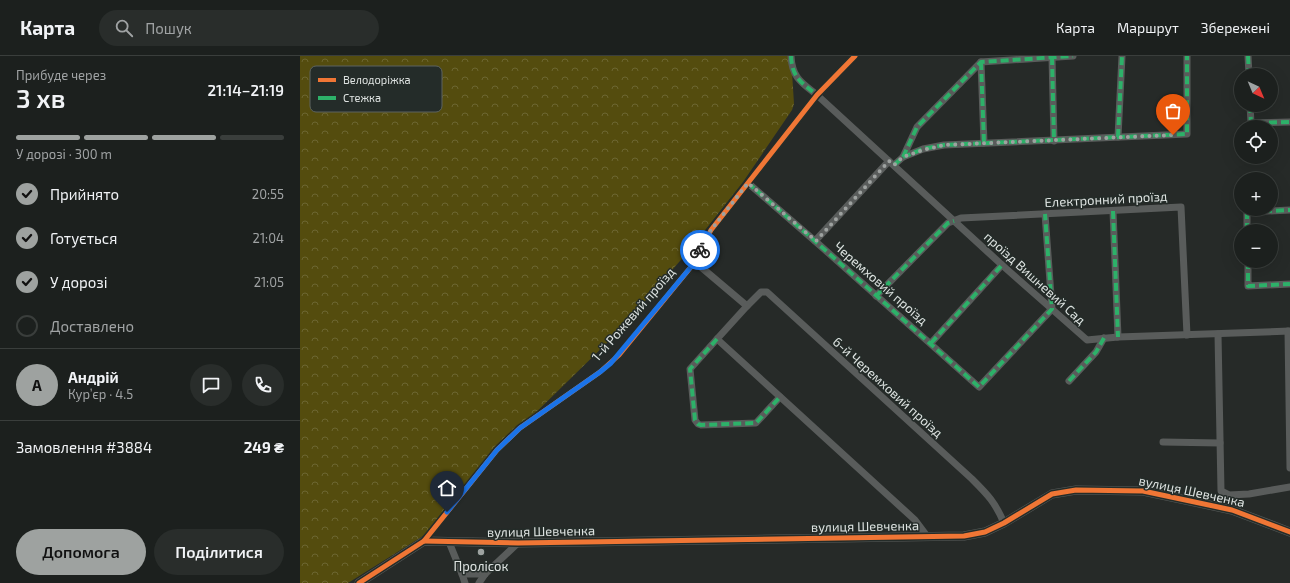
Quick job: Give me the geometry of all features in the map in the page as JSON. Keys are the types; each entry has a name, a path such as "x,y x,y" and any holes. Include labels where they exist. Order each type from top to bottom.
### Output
{"street":[{"name":"проїзд Вишневий Сад","path":"791,56 796,77 801,82 1002,265 1087,340 1118,337 1289,331"},
{"name":"1-й Рожевий проїзд","path":"359,583 424,541 497,450 520,428 611,363 695,262 711,230 817,95 855,56"},
{"path":"903,157 917,127 981,62 1073,56"},
{"path":"1118,137 1122,56"},
{"path":"816,241 891,163 923,150 944,145 1187,134 1187,56"},
{"path":"1248,56 1249,68"},
{"path":"1052,57 1054,141"},
{"path":"981,62 984,143"},
{"path":"1250,112 1251,122 1290,122"},
{"name":"Черемховий проїзд","path":"748,183 816,241 979,387 1052,309"},
{"name":"Електронний проїзд","path":"954,221 961,218 1181,207 1187,335"},
{"path":"1247,224 1247,212 1290,210"},
{"path":"1113,211 1118,337"},
{"path":"1045,214 1052,309"},
{"path":"876,296 948,223 954,221"},
{"path":"695,262 747,306"},
{"path":"931,343 1002,265"},
{"path":"1248,268 1248,286 1290,284"},
{"name":"6-й Черемховий проїзд","path":"780,397 756,422 701,425 695,420 690,369 761,292 767,292 972,479 990,497 1004,523"},
{"path":"1289,331 1290,468"},
{"path":"1218,334 1220,491 1229,495 1249,494 1290,487"},
{"path":"1069,381 1096,352 1104,338"},
{"path":"717,339 915,520 927,536"},
{"path":"1163,442 1220,443"},
{"name":"вулиця Шевченка","path":"424,541 518,543 964,536 985,532 1004,523 1052,494 1076,490 1142,491 1232,510 1290,532"},
{"path":"449,542 462,574 464,583"},
{"path":"479,583 485,574 518,543"},
{"path":"462,574 485,574"}],"green space":[{"path":"300,56 791,56 794,104 792,110 743,182 687,253 615,335 520,428 437,524 423,536 348,583 300,583"}],"marked path":[{"path":"791,56 793,70 796,75 802,83 817,95"},
{"path":"903,157 917,127 981,62 1073,56"},
{"path":"1118,137 1122,56"},
{"path":"894,165 903,157 923,149 944,145 1187,134 1187,56"},
{"path":"1248,56 1249,68"},
{"path":"1052,57 1054,141"},
{"path":"981,62 984,143"},
{"path":"1250,112 1251,123 1290,122"},
{"path":"748,183 979,387 1052,309 1045,214"},
{"path":"1247,224 1247,212 1290,210"},
{"path":"1113,211 1118,337"},
{"path":"876,296 948,223 954,221"},
{"path":"931,343 1002,265"},
{"path":"1248,268 1248,286 1290,284"},
{"path":"1069,381 1096,352 1104,338"},
{"path":"717,339 690,369 695,420 698,424 756,423 780,397"}],"cycle path":[{"path":"359,583 424,541 497,450 520,428 600,372 619,355 695,262 711,230 817,95 855,56"},
{"path":"424,541 518,543 964,536 985,532 1004,523 1052,494 1076,490 1143,491 1232,510 1290,532"}],"way so far":[{"path":"700,250 711,230 748,183 816,241 889,161 894,165 903,157 923,150 944,145 1173,135"}],"place":[{"name":"Пролісок","path":"481,552"}],"route":[{"path":"447,512 497,450 520,428 600,372 619,355 695,262 700,250"}]}
